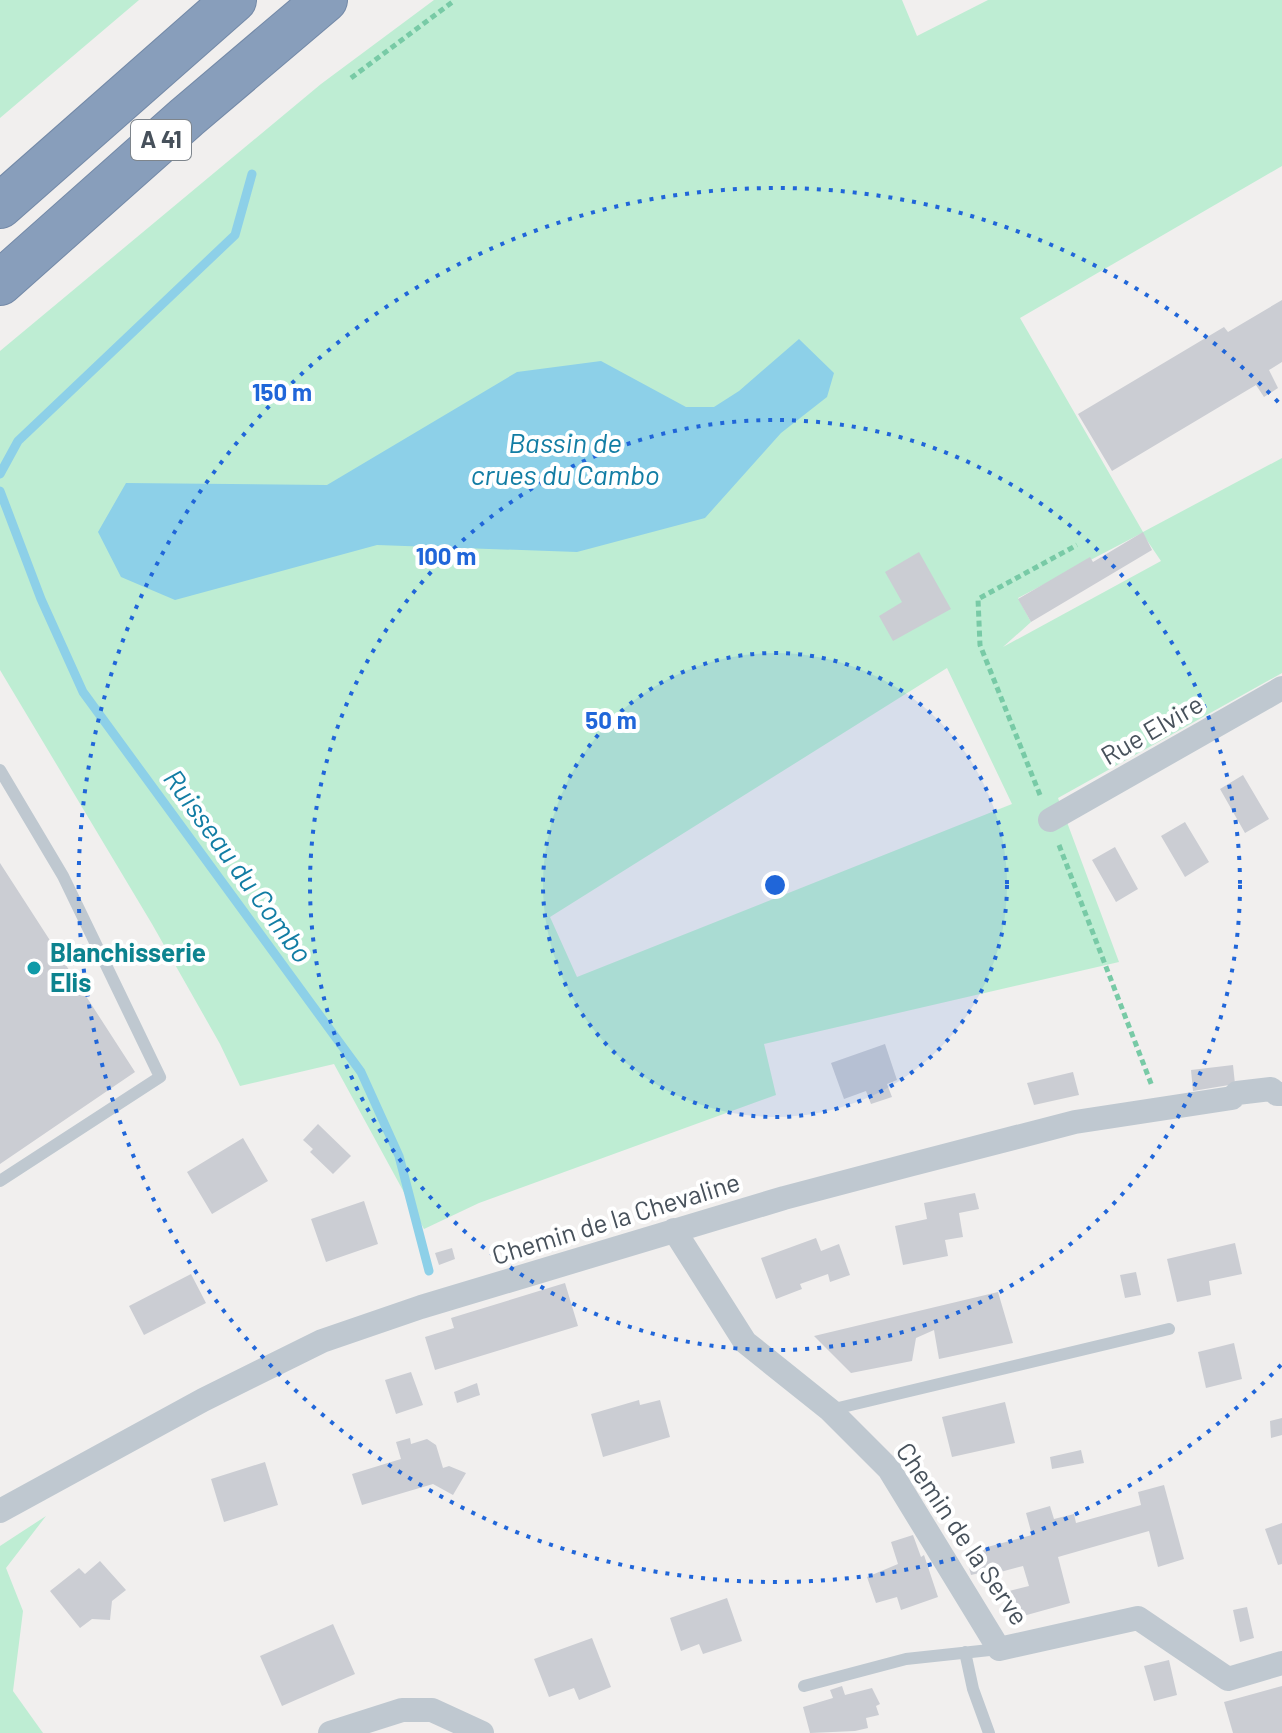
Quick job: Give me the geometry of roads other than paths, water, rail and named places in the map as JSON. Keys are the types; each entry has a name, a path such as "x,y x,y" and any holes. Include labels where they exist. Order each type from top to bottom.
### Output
{"highway":[{"name":"A 41","path":"0,206 234,0"},
{"name":"A 41","path":"0,283 325,0"}],"street":[{"name":"Rue Elvire","path":"1050,820 1282,688"},
{"name":"Chemin de la Chevaline","path":"0,1511 203,1400 322,1341 421,1307 784,1198 1075,1122 1232,1098 1237,1093 1271,1089 1282,1094"},
{"name":"Chemin de la Serve","path":"674,1230 745,1342 830,1410 889,1469 999,1649 1138,1618 1228,1679 1282,1663"},
{"path":"330,1733 402,1710 432,1710 482,1733"}],"lane":[{"path":"0,770 63,876 160,1077 0,1181"},
{"path":"830,1410 1169,1329"},
{"path":"804,1686 906,1659 999,1649"},
{"path":"965,1652 973,1689 989,1733"}],"water":[{"name":"Bassin de crues du Cambo","path":"799,339 834,373 827,397 781,433 705,518 577,552 377,545 175,600 121,577 98,532 126,483 327,485 517,372 601,361 686,407 714,407 739,391"}],"waterway":[{"name":"Ruisseau du Combo","path":"0,474 18,441 235,235 252,174"},
{"name":"Ruisseau du Combo","path":"0,491 41,599 83,692 361,1072 399,1156 429,1271"}],"place":[{"name":"Blanchisserie Elis","path":"34,968"}]}
